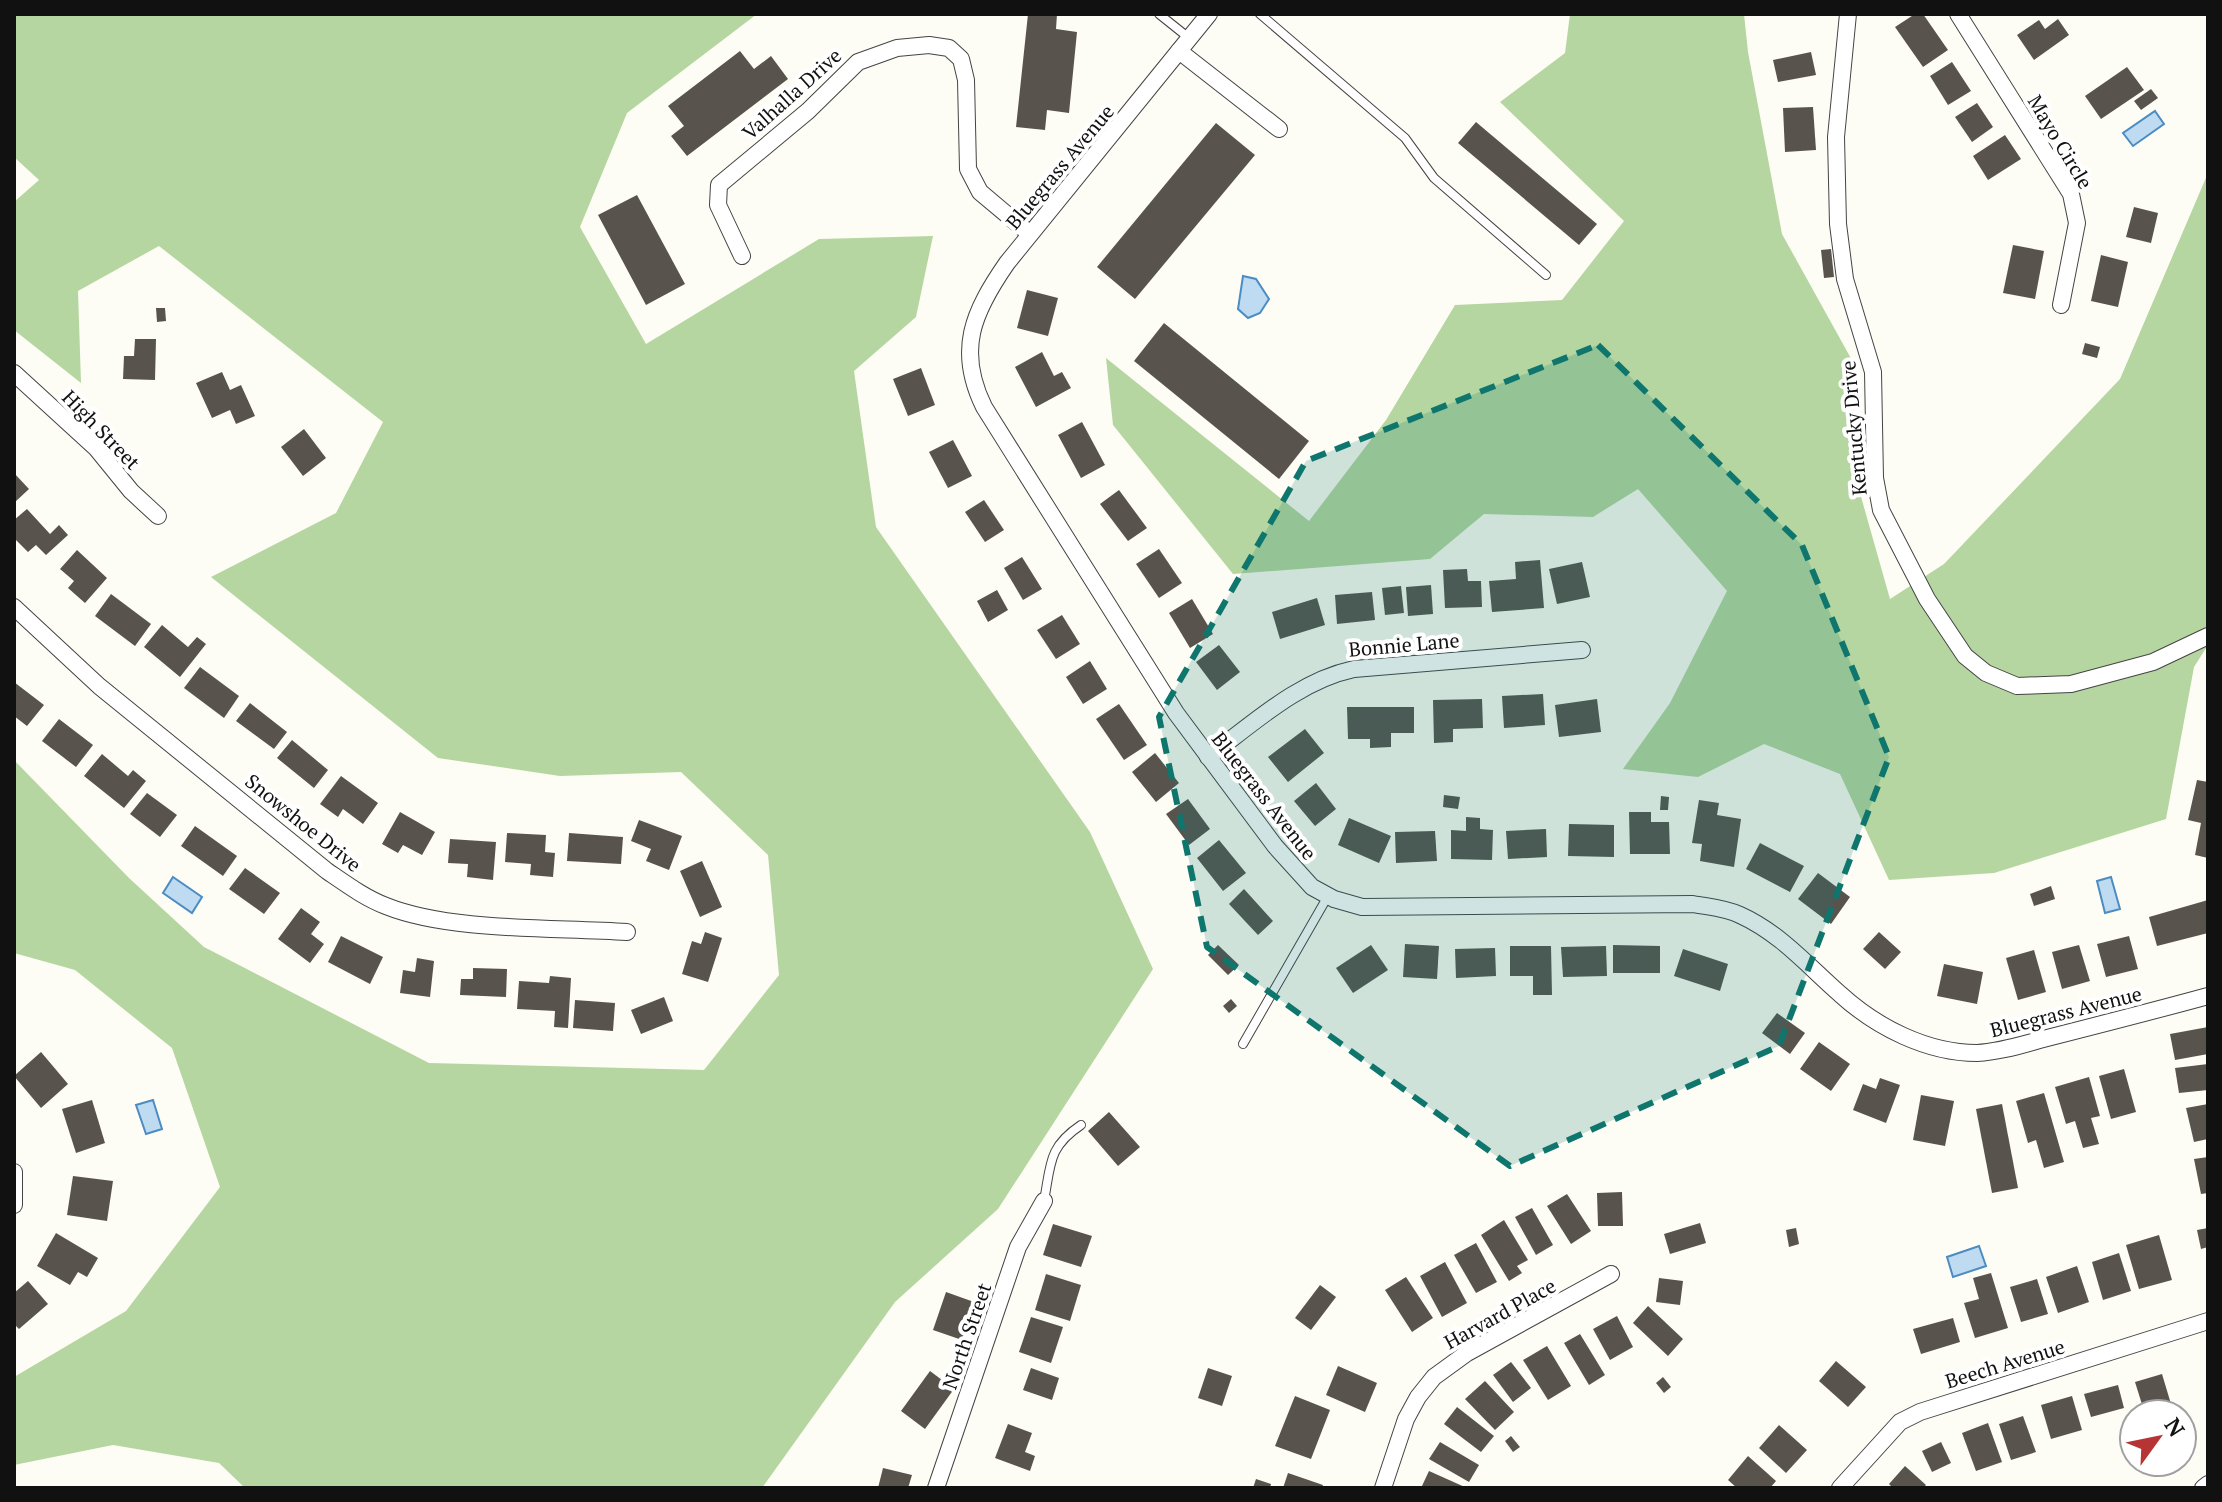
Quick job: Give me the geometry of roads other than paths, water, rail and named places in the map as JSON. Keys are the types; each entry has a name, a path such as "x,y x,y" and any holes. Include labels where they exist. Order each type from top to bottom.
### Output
{"street":[{"name":"Bluegrass Avenue","path":"1209,14 989,289 972,329 970,358 980,397 1176,713 1305,881 1328,896 1362,907 1693,904 1722,909 1740,915 1775,935 1841,996 1883,1026 1928,1044 1974,1053 2036,1041 2208,996"},
{"name":"Kentucky Drive","path":"1848,14 1836,137 1838,224 1845,279 1873,372 1875,478 1881,510 1927,599 1965,656 1986,673 2017,686 2071,684 2153,662 2208,636"},
{"name":"Mayo Circle","path":"1958,14 2071,194 2077,223 2061,305"},
{"name":"Valhalla Drive","path":"742,256 718,205 719,185 808,111 858,62 897,48 929,45 949,48 961,59 966,80 968,169 980,192 1030,234"},
{"path":"1184,45 1279,129"},
{"name":"High Street","path":"14,373 96,448 131,491 158,516"},
{"name":"Snowshoe Drive","path":"14,607 99,686 327,871 367,898 425,917 484,924 627,932"},
{"name":"Bonnie Lane","path":"1208,757 1300,690 1332,673 1582,650"},
{"path":"14,1172 14,1205"},
{"name":"North Street","path":"936,1488 1018,1247 1044,1201"},
{"name":"Harvard Place","path":"1383,1488 1406,1419 1434,1377 1467,1353 1611,1274"},
{"name":"Beech Avenue","path":"1840,1488 1900,1422 1920,1412 2208,1321"},
{"path":"2203,1488 2208,1484"}],"lane":[{"path":"1159,14 1184,45"},
{"path":"1260,14 1405,138 1434,178 1546,275"},
{"path":"1243,1044 1328,896"},
{"path":"1044,1201 1054,1150 1065,1136 1081,1125"}],"water":[{"path":"2155,111 2164,124 2133,146 2123,133"},
{"path":"1243,276 1256,279 1269,299 1260,313 1248,318 1238,309"},
{"path":"173,877 202,897 192,913 163,893"},
{"path":"2111,877 2120,909 2105,913 2097,881"},
{"path":"153,1100 162,1129 146,1134 136,1105"},
{"path":"1979,1246 1986,1266 1953,1277 1947,1257"}]}
